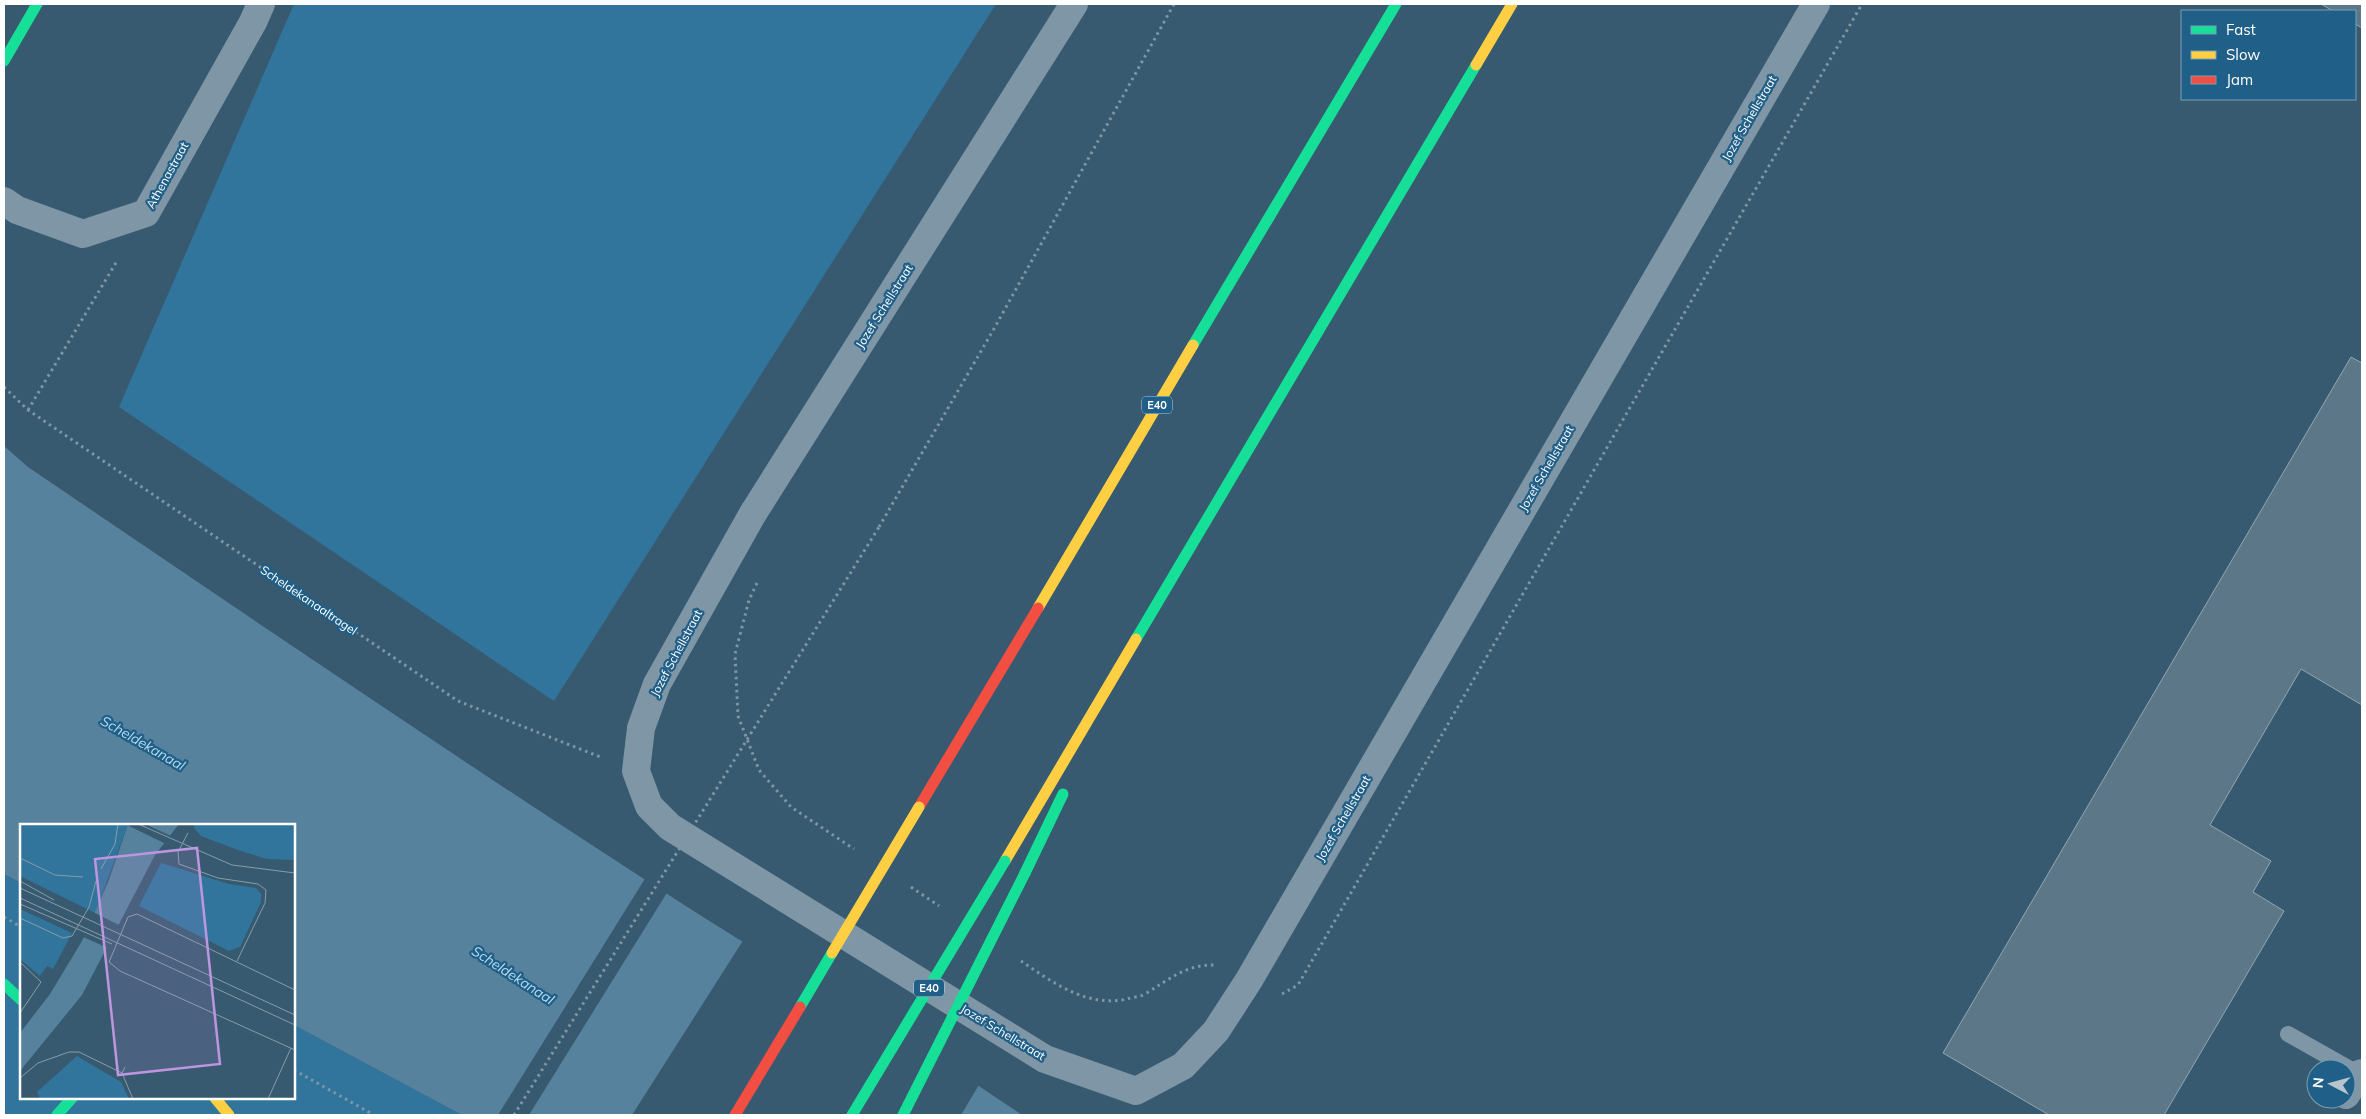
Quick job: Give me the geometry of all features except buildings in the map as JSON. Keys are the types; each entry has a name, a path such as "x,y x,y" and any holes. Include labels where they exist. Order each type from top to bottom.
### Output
{"main road":[{"path":"6,57 36,4"},
{"name":"E40","path":"735,1115 1396,4"},
{"name":"E40","path":"852,1115 1005,861 1512,4"},
{"path":"1080,757 1134,641"},
{"path":"904,1115 1026,873 1067,784"},
{"path":"4,984 18,997"},
{"path":"59,1107 71,1099"},
{"path":"216,1099 229,1115"}],"street":[{"name":"Athenastraat","path":"4,201 17,210 83,234 146,213 253,22 261,4"},
{"name":"Jozef Schellstraat","path":"1074,4 752,515 657,684 641,728 636,771 649,806 670,827 1045,1059 1136,1091 1183,1066 1216,1031 1249,980 1816,4"}],"lane":[{"path":"2288,1034 2324,1059"}],"path":[{"path":"514,1115 879,527 995,327 1174,4"},
{"path":"28,410 146,213"},
{"name":"Scheldekanaaltragel","path":"4,387 28,410 458,701 636,771"},
{"path":"4,918 20,926"},
{"path":"295,1071 368,1114 374,1115"}],"shaded area":[{"path":"294,4 996,4 554,701 119,407"},
{"path":"4,874 20,882 20,1099 295,1099 295,1026 462,1115 4,1115"}],"water":[{"name":"Scheldekanaal","path":"4,446 28,467 533,806 703,917 904,1039 1022,1115 462,1115 295,1026 295,824 20,824 20,882 4,874"}],"pier":[{"path":"646,877 668,891 529,1115 498,1115"},
{"path":"744,939 980,1083 961,1115 632,1115"}],"traffic: fast":[{"path":"4,61 37,4"},
{"path":"1193,345 1396,4"},
{"path":"1136,639 1476,65"},
{"path":"1025,873 1063,794"},
{"path":"852,1115 1005,861"},
{"path":"903,1115 1025,873"},
{"path":"800,1007 832,953"},
{"path":"4,984 20,999"},
{"path":"57,1115 71,1099"}],"traffic: slow":[{"path":"1476,65 1512,4"},
{"path":"1038,608 1193,345"},
{"path":"1005,861 1136,639"},
{"path":"832,953 919,807"},
{"path":"216,1099 229,1115"}],"traffic: jam":[{"path":"919,807 1038,608"},
{"path":"735,1115 800,1007"}]}
